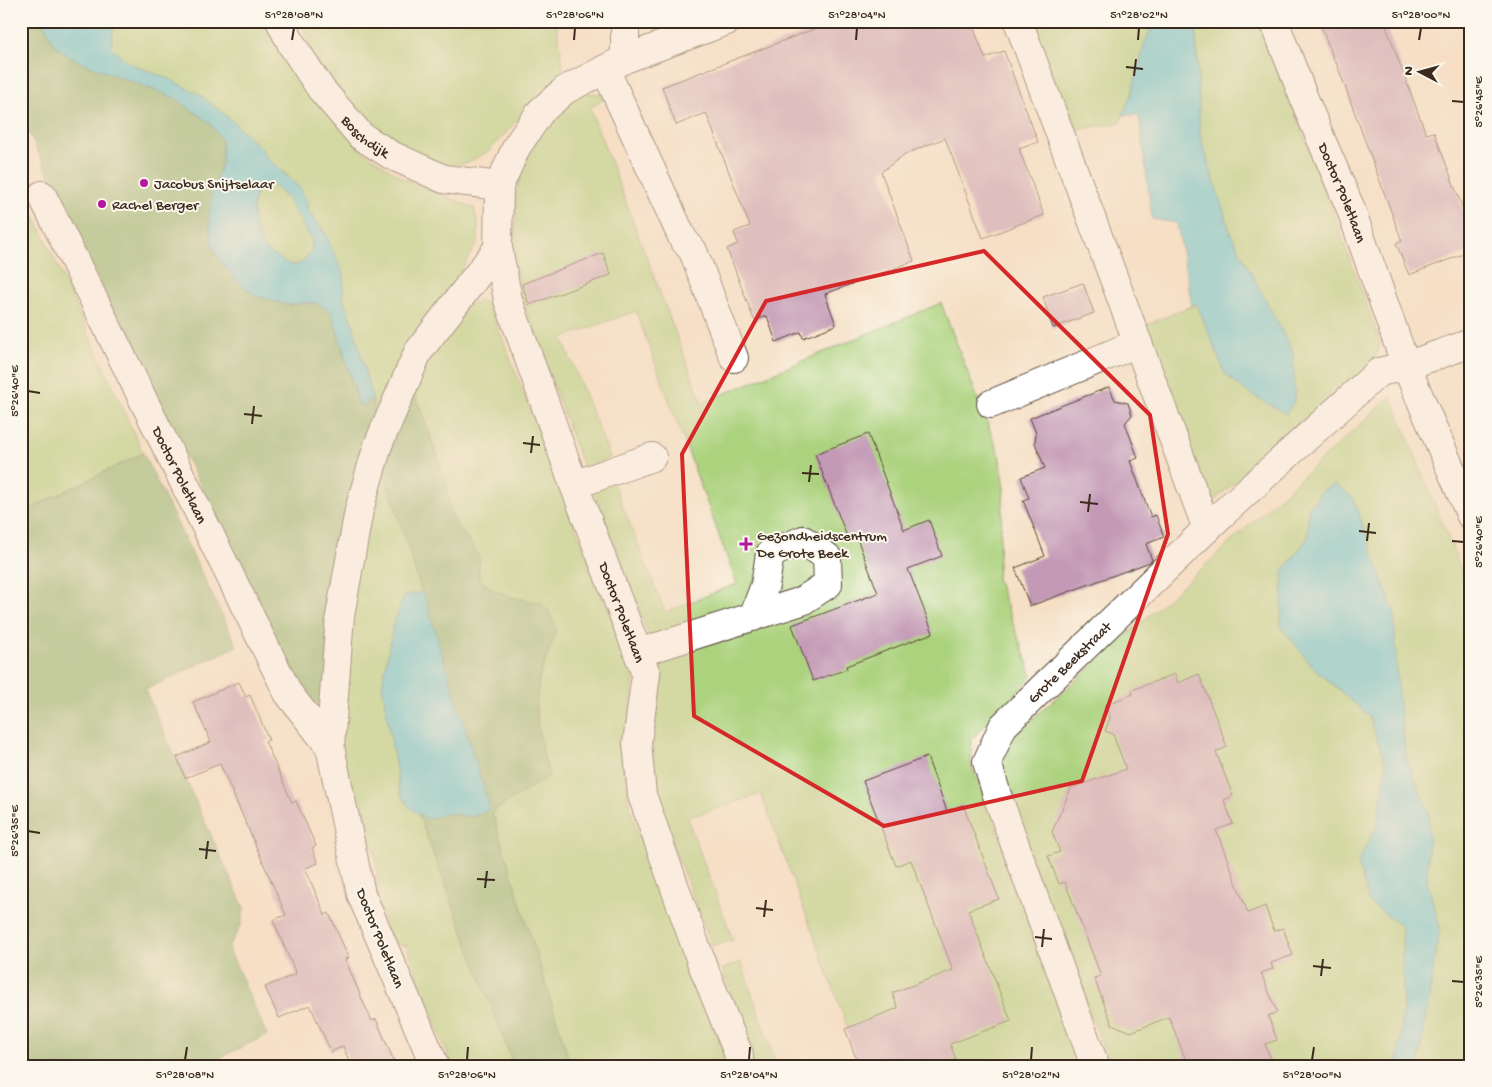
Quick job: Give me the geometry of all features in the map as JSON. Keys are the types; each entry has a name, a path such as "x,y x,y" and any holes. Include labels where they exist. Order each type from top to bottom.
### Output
{"street":[{"name":"Boschdijk","path":"280,21 292,46 321,89 361,136 391,155 444,179 499,186"},
{"path":"624,21 615,64 683,239 693,251 734,358"},
{"name":"Doctor Poletlaan","path":"727,21 615,64 565,90 540,111 517,146 499,186 498,248 508,300 574,485 646,674 637,743 642,795 702,964 738,1055 738,1066"},
{"path":"1018,21 1207,529"},
{"name":"Doctor Poletlaan","path":"1274,21 1309,111 1350,207 1406,366"},
{"name":"Doctor Poletlaan","path":"42,195 288,693 330,747"},
{"name":"Doctor Poletlaan","path":"435,1066 361,894 330,747 340,616 359,510 378,445 418,352 498,248"},
{"name":"Grote Beekstraat","path":"1095,1066 997,795 987,762 1003,726 1207,529 1379,372 1406,366 1471,342"},
{"path":"991,404 1138,343"},
{"path":"1406,366 1471,516"},
{"path":"574,485 652,457"},
{"path":"638,653 753,617"}],"highlighted area":[{"path":"984,251 1150,415 1168,534 1082,781 884,826 694,716 682,454 766,301"}],"green space":[{"path":"21,21 43,21 53,43 85,64 175,98 211,124 222,140 222,162 212,193 212,246 222,263 239,283 289,305 310,302 325,307 332,313 358,404 364,405 372,398 376,427 328,700 309,705 101,285 21,116"},
{"path":"121,21 268,21 363,151 404,179 474,208 478,224 478,242 442,302 376,427 372,398 354,328 343,299 344,275 321,226 309,213 306,200 287,175 268,159 262,149 230,119 199,94 138,67 124,59 111,47 113,31"},
{"path":"301,21 556,21 564,75 545,90 489,151 467,163 447,166 423,160 365,123 315,63"},
{"path":"1027,21 1155,21 1145,42 1133,89 1120,123 1065,131"},
{"path":"1192,21 1259,21 1324,188 1380,342 1376,359 1210,504 1141,327 1197,304 1226,374 1293,353 1230,232 1200,136 1196,31"},
{"path":"582,92 610,95 590,108 702,403 941,303 999,454 1004,489 997,579 1032,676 972,739 971,766 986,797 1082,1066 855,1066 861,1063 761,794 687,818 733,940 712,946 668,832 655,791 651,739 663,675 593,490 612,480 665,612 737,584 636,311 562,338 610,457 584,470 521,297 515,262 516,196 522,169 543,129 568,99"},
{"path":"268,181 288,199 312,241 313,249 304,261 299,264 291,265 267,250 261,244 258,237 253,219 254,201 256,193"},
{"path":"21,186 143,453 21,513"},
{"path":"479,300 489,304 634,677 624,770 632,815 725,1055 724,1066 571,1066 492,812 549,776 538,726 536,701 540,676 556,629 541,603 504,594 490,588 481,580 477,554 450,512 446,486 438,457 411,384 468,305"},
{"path":"411,384 446,483 450,511 458,528 474,547 480,560 478,572 482,582 494,590 512,597 541,603 549,611 556,629 539,677 536,710 540,743 549,776 492,812 571,1066 514,1066 418,813 426,818 452,813 472,817 490,809 379,455"},
{"path":"1391,396 1471,594 1471,1066 1418,1066 1440,927 1427,883 1429,812 1407,762 1398,696 1308,507 1308,538 1283,571 1314,668 1369,716 1386,765 1378,823 1358,862 1369,902 1402,926 1403,1013 1397,1066 1110,1066 1007,795 1000,761 1012,737 1189,580"},
{"path":"143,453 237,646 145,690 244,908 241,926 228,947 267,1035 203,1066 21,1066 21,513"},
{"path":"379,455 423,592 404,596 382,685 400,793 410,808 418,813 514,1066 452,1066 407,946 391,943 375,892 378,872 365,808 353,802 340,741 346,616"},
{"path":"741,962 777,1066 751,1066 751,1059 723,969"}],"water":[{"path":"43,21 121,21 113,31 111,47 124,59 138,67 199,94 230,119 262,149 268,159 301,189 309,213 325,233 344,276 343,299 354,328 372,398 364,405 359,404 332,313 325,307 311,302 289,305 256,296 239,283 222,263 212,246 209,218 212,193 222,162 222,141 211,124 175,98 85,64 67,55 53,43","holes":["268,181 288,199 312,241 312,249 309,254 304,261 296,265 287,263 265,249 261,244 253,219 256,192"]},
{"path":"1155,21 1192,21 1196,31 1200,136 1230,232 1293,353 1295,400 1286,414 1247,392 1225,374 1197,304 1192,306 1177,223 1152,219 1139,115 1123,115 1133,89 1145,42"},
{"path":"1335,484 1353,498 1394,613 1398,696 1407,762 1429,812 1427,883 1440,927 1418,1066 1397,1066 1403,1013 1402,927 1369,902 1358,862 1378,823 1386,765 1369,716 1314,668 1281,627 1283,571 1308,538 1308,507 1322,491"},
{"path":"423,592 490,809 472,817 452,813 426,819 410,808 400,793 382,685 393,626 404,596"}],"building":[{"path":"835,21 971,21 985,58 1004,51 1038,142 1019,149 1044,215 983,238 945,138 905,154 881,172 914,261 825,294 836,325 803,338 801,332 776,342 767,316 754,320 727,249 738,244 734,232 750,226 706,113 676,125 662,87"},
{"path":"1319,21 1384,21 1426,134 1434,132 1471,230 1471,251 1409,275 1396,243 1402,241"},
{"path":"603,253 611,275 529,305 522,284"},
{"path":"1083,283 1094,313 1053,328 1043,297"},
{"path":"1109,387 1115,400 1128,403 1132,415 1125,423 1138,458 1130,461 1151,517 1156,515 1164,537 1146,544 1152,560 1150,562 1030,606 1015,568 1045,556 1023,500 1029,498 1021,477 1045,468 1035,443 1036,433 1030,418"},
{"path":"868,434 904,530 929,520 942,556 908,569 933,633 846,666 847,669 813,681 792,625 878,593 856,536 848,539 815,454"},
{"path":"1175,674 1178,683 1199,674 1227,747 1216,752 1233,796 1224,800 1233,824 1216,830 1248,913 1265,906 1274,931 1283,928 1293,955 1271,963 1273,969 1261,973 1277,1012 1268,1016 1277,1040 1265,1044 1273,1066 1188,1066 1169,1017 1131,1032 1112,1024 1094,978 1101,976 1065,882 1059,884 1048,856 1060,852 1052,832 1071,788 1126,769 1113,734 1105,731 1110,718 1105,705 1133,694 1132,690"},
{"path":"239,682 246,697 250,695 269,740 265,741 292,803 296,801 316,846 312,848 318,863 305,868 325,915 329,913 349,958 345,959 365,1006 372,1021 376,1019 396,1066 351,1066 343,1046 331,1052 310,1005 279,1018 265,987 296,974 273,920 286,915 220,764 185,778 177,757 211,742 193,702"},
{"path":"927,757 947,811 963,805 999,899 968,910 1011,1021 950,1044 956,1059 939,1066 859,1066 845,1029 898,1008 892,993 953,970 911,860 896,866 863,781"}],"place":[{"name":"Jacobus Snijtselaar","path":"144,183"},
{"name":"Rachel Berger","path":"102,204"},
{"name":"Gezondheidscentrum De Grote Beek","path":"746,544"}]}
